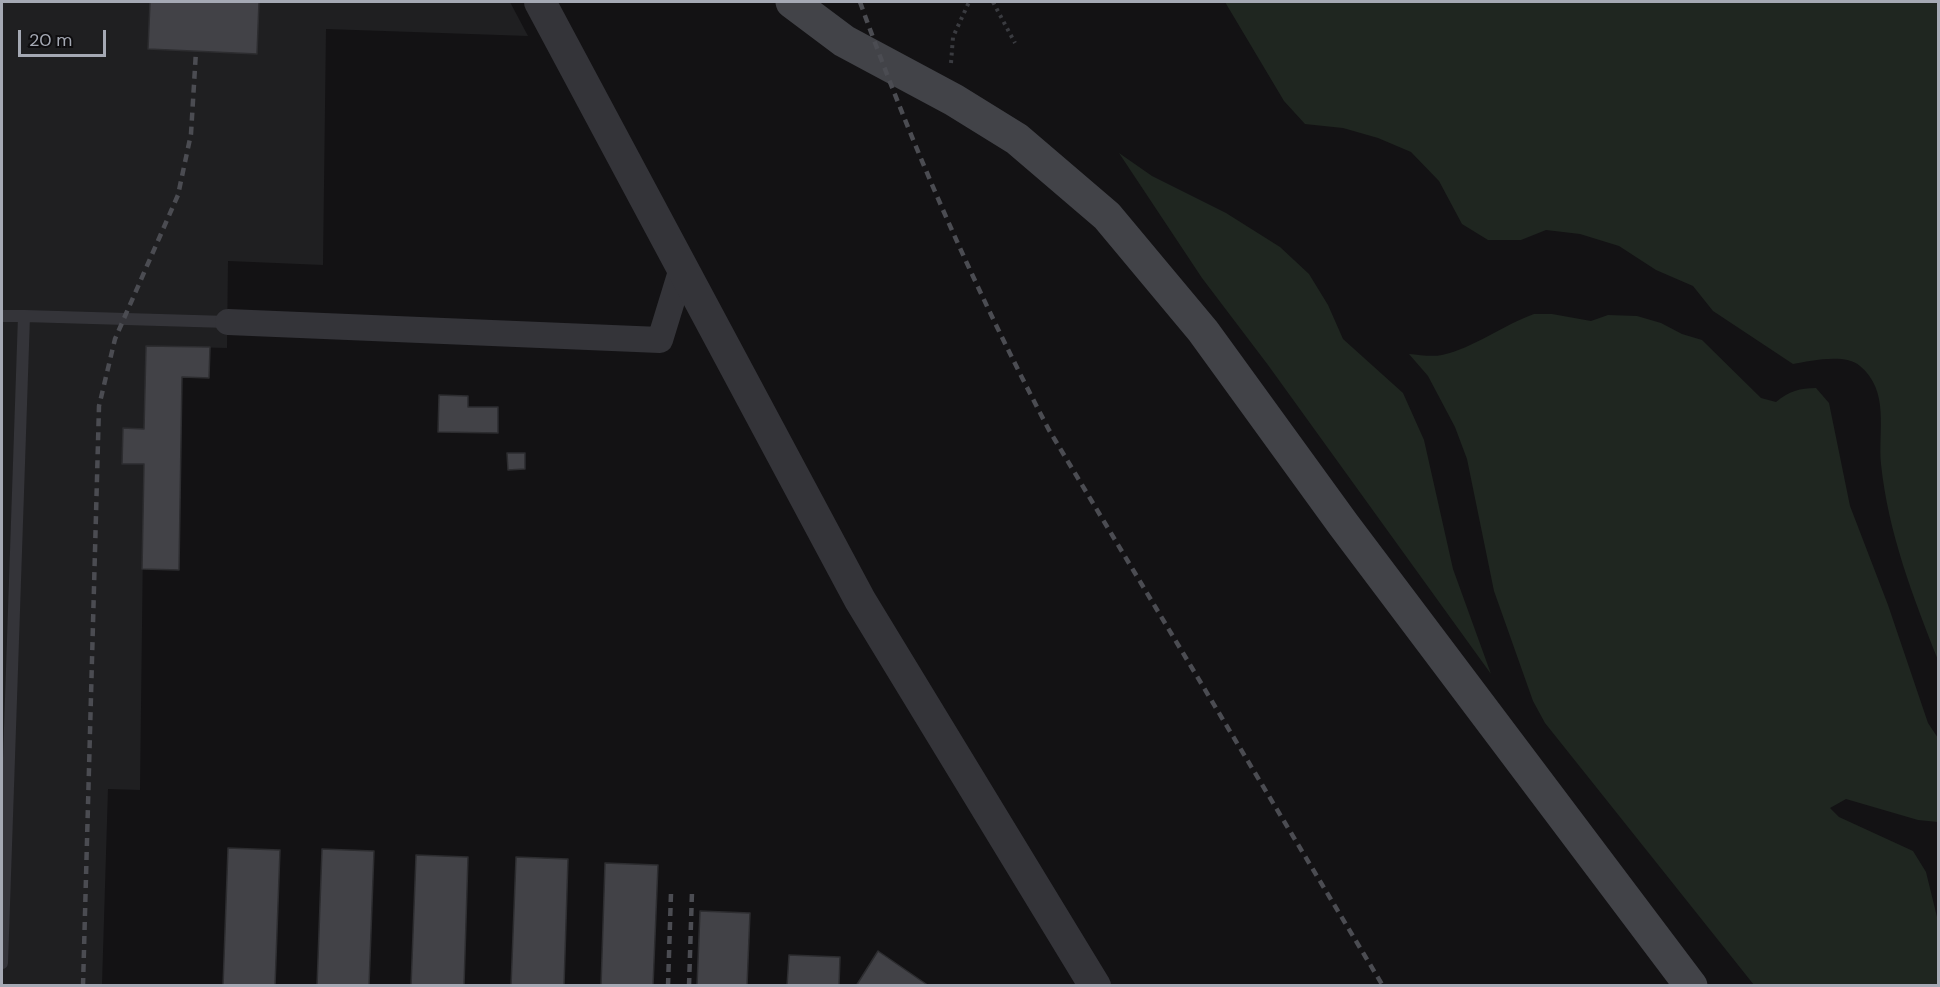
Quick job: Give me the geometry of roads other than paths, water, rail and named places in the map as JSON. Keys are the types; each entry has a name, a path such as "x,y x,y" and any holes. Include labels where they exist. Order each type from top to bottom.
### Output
{"main road":[{"path":"792,2 844,41 954,100 1017,139 1107,216 1203,331 1343,524 1691,986"}],"street":[{"path":"540,2 683,265 860,600 1095,986"},
{"path":"228,322 660,340 683,265"}],"lane":[{"path":"2,315 228,322"},
{"path":"2,963 24,316"}],"railway":[{"path":"860,2 880,57 947,219 996,325 1049,430 1383,986"},
{"path":"83,986 99,406 115,339 178,195 191,134 196,51"},
{"path":"689,986 692,892"},
{"path":"668,986 671,893"}]}
